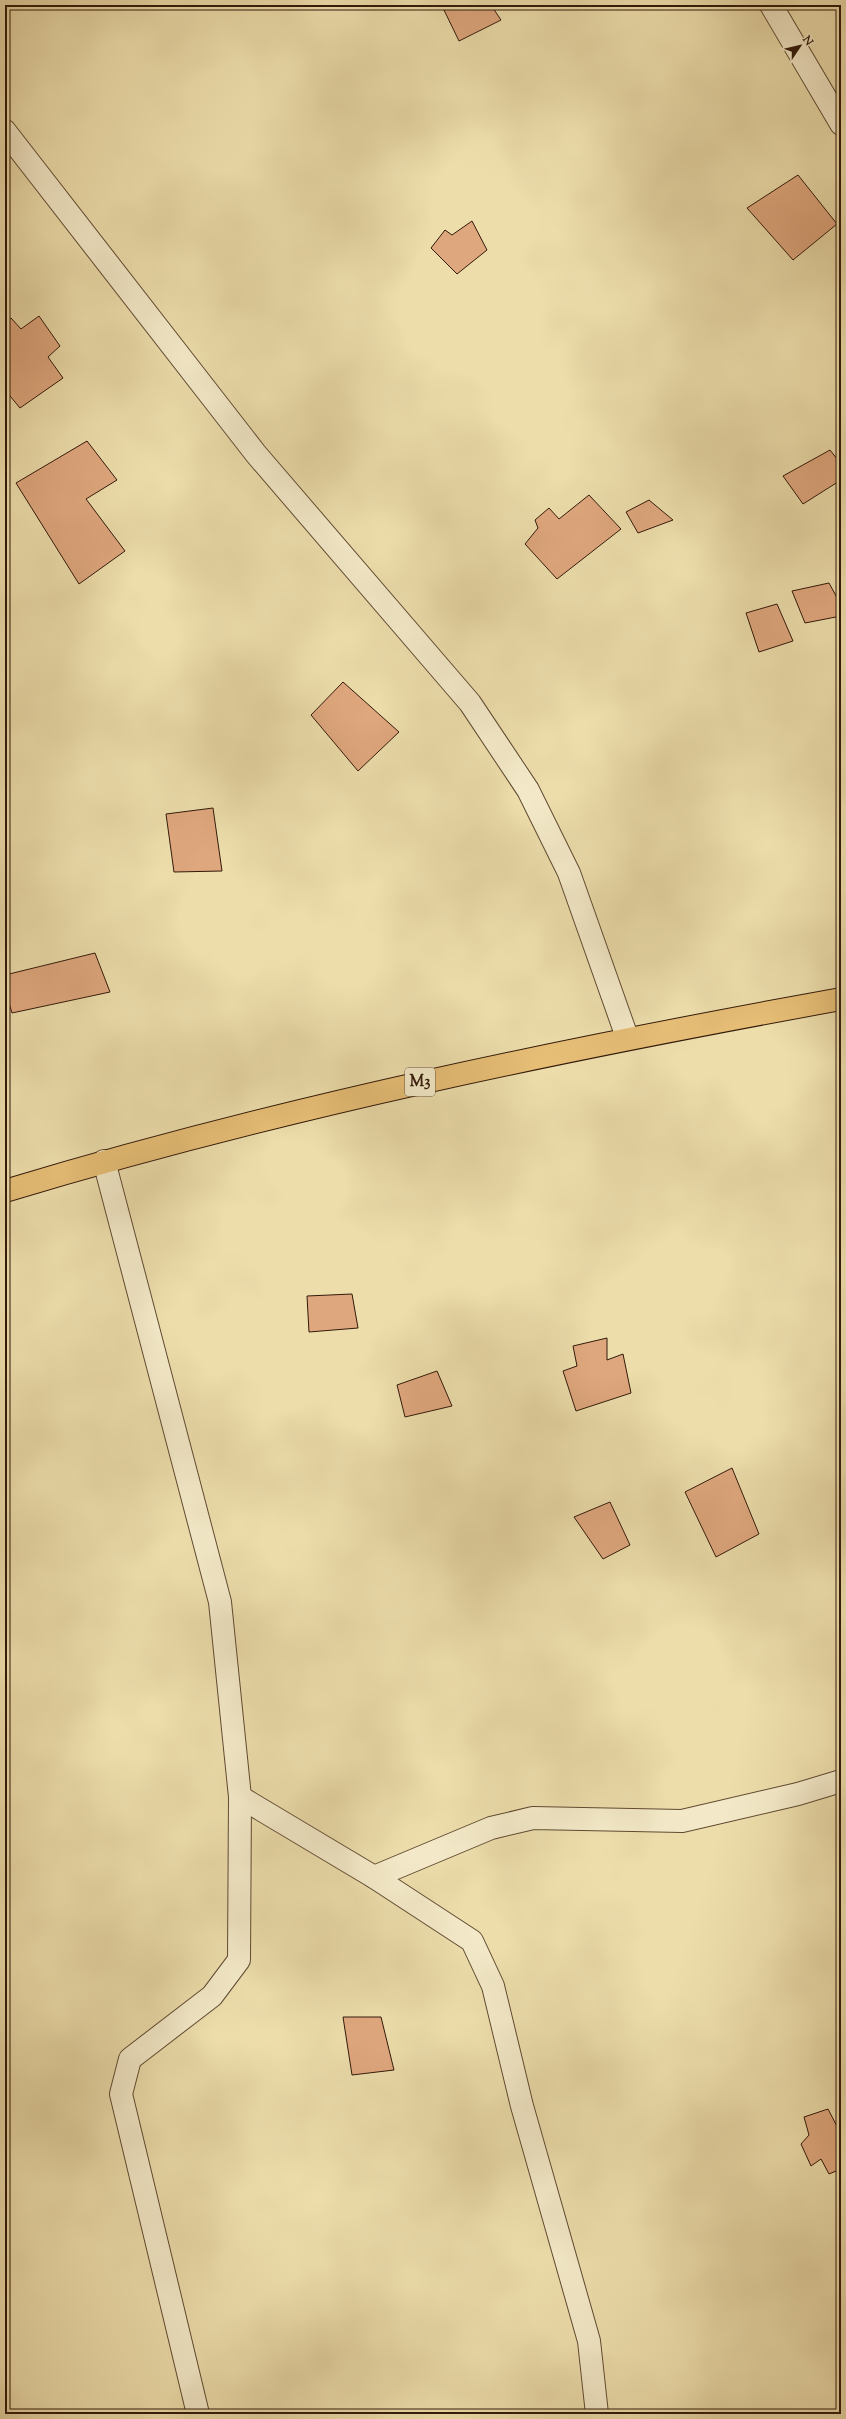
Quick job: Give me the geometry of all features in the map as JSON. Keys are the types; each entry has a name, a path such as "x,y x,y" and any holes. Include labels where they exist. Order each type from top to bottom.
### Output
{"main road":[{"name":"M3","path":"5,1191 104,1161 426,1081 627,1037 841,999"}],"street":[{"path":"771,5 841,124"},
{"path":"5,131 256,454 470,703 528,790 569,872 627,1037"},
{"path":"104,1161 220,1602 240,1797 239,1960 212,1996 130,2059 120,2094 198,2414"},
{"path":"374,1877 491,1828 532,1818 682,1821 798,1794 841,1781"},
{"path":"240,1797 374,1877 472,1941 493,1986 522,2106 589,2342 597,2414"}],"building":[{"path":"454,5 491,5 501,20 459,41 444,10"},
{"path":"798,175 837,224 793,260 747,208"},
{"path":"472,221 487,250 457,274 431,248 445,230 452,235"},
{"path":"39,316 60,346 48,357 63,378 20,408 5,390 5,322 11,318 21,329"},
{"path":"87,441 117,480 86,499 125,551 79,584 16,483"},
{"path":"830,450 841,464 841,480 803,504 783,476"},
{"path":"589,495 621,529 557,579 525,544 538,528 535,520 549,508 559,519"},
{"path":"649,500 673,520 638,533 626,512"},
{"path":"829,583 841,605 841,616 805,623 792,591"},
{"path":"777,604 793,641 759,652 746,613"},
{"path":"343,682 399,732 358,771 311,715"},
{"path":"213,808 222,871 174,872 166,814"},
{"path":"95,953 110,992 12,1013 5,991 5,975"},
{"path":"352,1294 358,1328 309,1332 307,1296"},
{"path":"607,1338 607,1360 623,1354 631,1393 576,1411 563,1371 577,1366 573,1346"},
{"path":"437,1371 452,1406 405,1417 397,1385"},
{"path":"732,1468 759,1534 716,1557 685,1492"},
{"path":"610,1502 630,1545 603,1559 574,1517"},
{"path":"343,2017 381,2017 394,2070 352,2075"},
{"path":"828,2109 841,2134 841,2169 829,2174 821,2159 811,2166 801,2144 809,2135 804,2117"}]}
